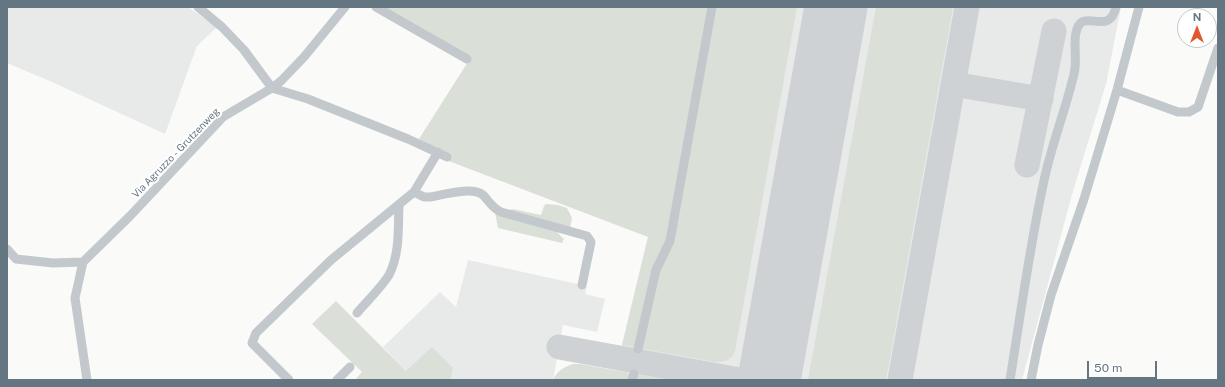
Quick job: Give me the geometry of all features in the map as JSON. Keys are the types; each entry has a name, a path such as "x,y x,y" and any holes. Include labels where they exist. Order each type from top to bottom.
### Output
{"street":[{"path":"198,7 222,27 244,50 272,88 308,98 408,139 447,157"},
{"name":"Via Agruzzo - Grutzenweg","path":"83,262 130,216 223,117 272,88 304,57 345,7"},
{"path":"376,7 467,59"},
{"path":"638,349 656,270 670,241 712,7"},
{"path":"1010,380 1040,198 1051,152 1076,66 1077,27 1079,24 1088,20 1108,21 1114,15 1116,7"},
{"path":"1031,380 1038,345 1051,295 1084,199 1117,90 1139,7"},
{"path":"1117,90 1178,112 1189,112 1198,107 1218,48"},
{"path":"289,380 252,343 256,333 331,260 414,192 438,152"},
{"path":"414,192 424,197 466,191 479,193 495,209 501,212 587,236 591,242 582,285"},
{"path":"357,313 388,276 393,265 396,254 399,205"},
{"path":"7,249 16,259 53,263 83,262 75,298 86,380"},
{"path":"337,380 350,367"}],"shaded area":[{"path":"7,7 188,7 217,27 197,46 165,134 7,63"},
{"path":"383,7 709,7 666,241 716,7 797,7 735,351 732,357 722,362 715,362 622,345 648,237 446,160 419,139 471,57"},
{"path":"709,7 1121,7 1106,84 1073,191 1022,380 616,380 622,345 648,237"},
{"path":"876,7 953,7 886,380 808,380"},
{"path":"546,204 558,205 567,208 572,218 570,228 557,232 564,239 562,243 498,228 495,213 499,208 508,210 513,209 541,215"},
{"path":"468,260 587,286 585,294 605,299 597,332 563,325 553,380 451,380 453,368 406,371 383,347 440,292 456,307"},
{"path":"336,301 406,371 432,347 453,368 451,380 355,380 362,372 312,324"},
{"path":"573,364 668,380 553,380 561,370"}],"taxiway":[{"path":"900,380 967,7"},
{"path":"1027,165 1054,31"},
{"path":"953,84 1041,99"},
{"path":"559,347 740,380"}],"runway":[{"path":"769,380 836,7"}]}
